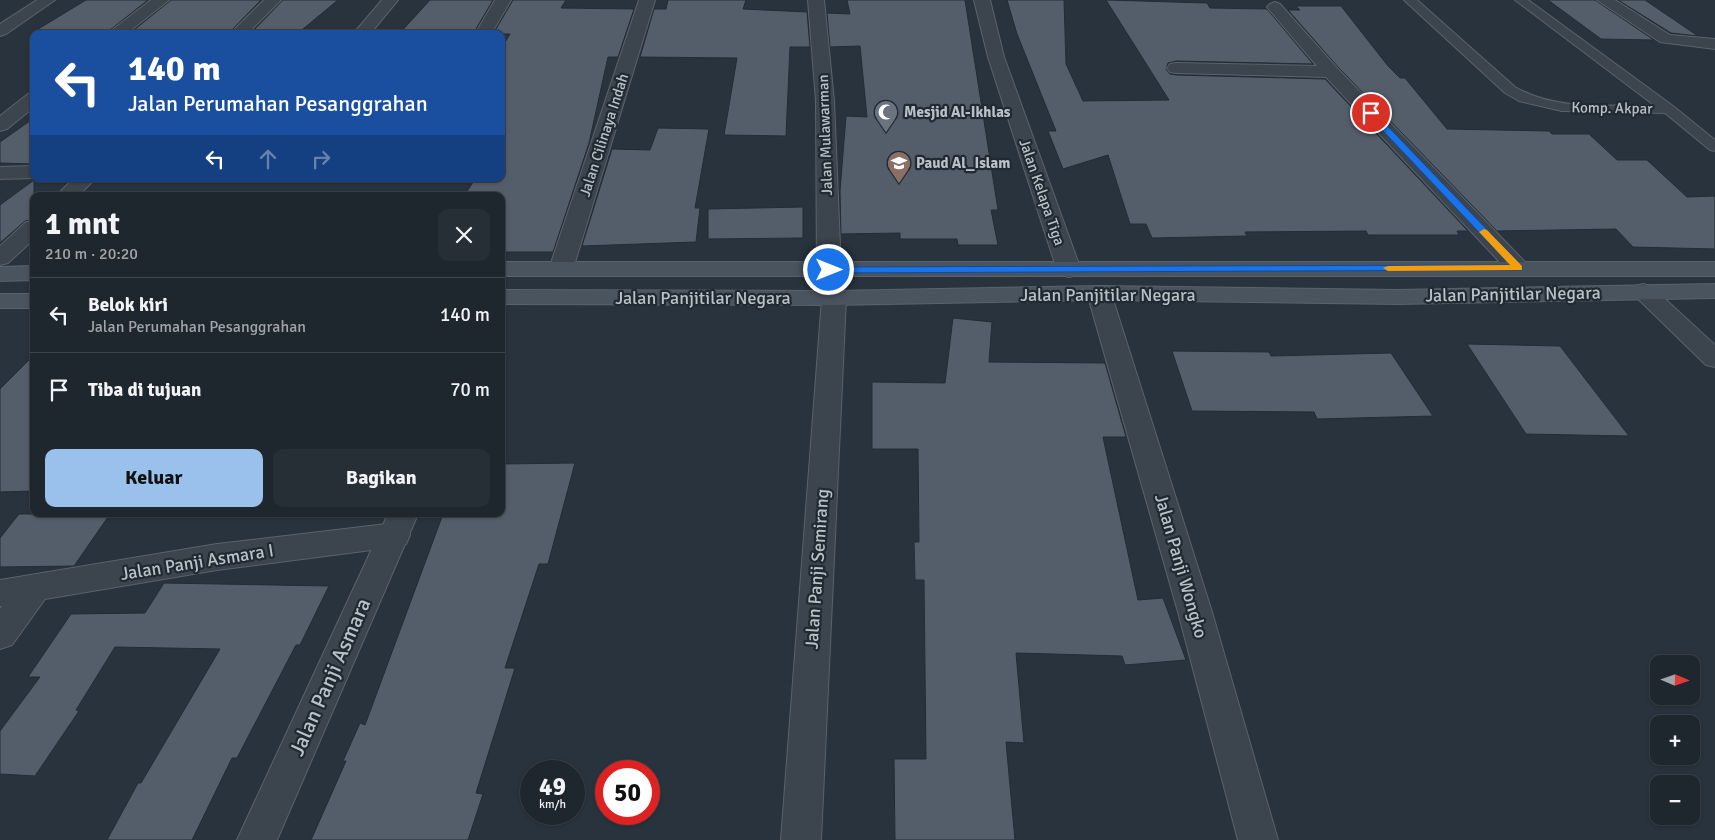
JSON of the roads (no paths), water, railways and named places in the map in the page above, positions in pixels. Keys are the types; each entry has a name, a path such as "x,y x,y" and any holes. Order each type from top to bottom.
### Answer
{"main road":[{"path":"505,272 561,269 832,284 1069,270 1715,269"},
{"path":"0,274 30,273"},
{"name":"Jalan Panjitilar Negara","path":"505,297 832,284 1099,293 1398,297 1715,291"},
{"path":"0,301 30,301"}],"street":[{"path":"0,30 47,0"},
{"path":"120,30 161,0"},
{"path":"242,30 273,0"},
{"path":"364,30 390,0"},
{"path":"485,30 503,0"},
{"name":"Jalan Cilinaya Indah","path":"561,269 647,0"},
{"name":"Jalan Mulawarman","path":"816,0 825,101 832,284"},
{"name":"Jalan Kelapa Tiga","path":"982,0 996,57 1069,270"},
{"path":"1605,0 1660,37 1674,41 1715,44"},
{"path":"1275,7 1331,72 1518,268"},
{"path":"1176,68 1331,72"},
{"path":"0,125 30,101"},
{"path":"0,172 30,172"},
{"path":"70,192 82,182"},
{"path":"0,258 30,231"},
{"name":"Jalan Panji Semirang","path":"801,840 832,284"},
{"path":"1643,291 1715,359"},
{"name":"Jalan Panji Wongko","path":"1099,293 1195,612 1258,840"},
{"name":"Jalan Panji Asmara I","path":"0,593 217,558 399,524"},
{"name":"Jalan Panji Asmara","path":"257,840 399,524"},
{"path":"0,635 35,587"}],"lane":[{"name":"Komp. Akpar","path":"1410,0 1510,90 1522,98 1541,104 1562,107 1668,109"},
{"name":"Komp. Akpar","path":"1521,0 1668,109"},
{"path":"1668,109 1715,147"}],"place":[{"name":"Mesjid Al-Ikhlas","path":"886,133"},
{"name":"Paud Al_Islam","path":"899,184"}]}
